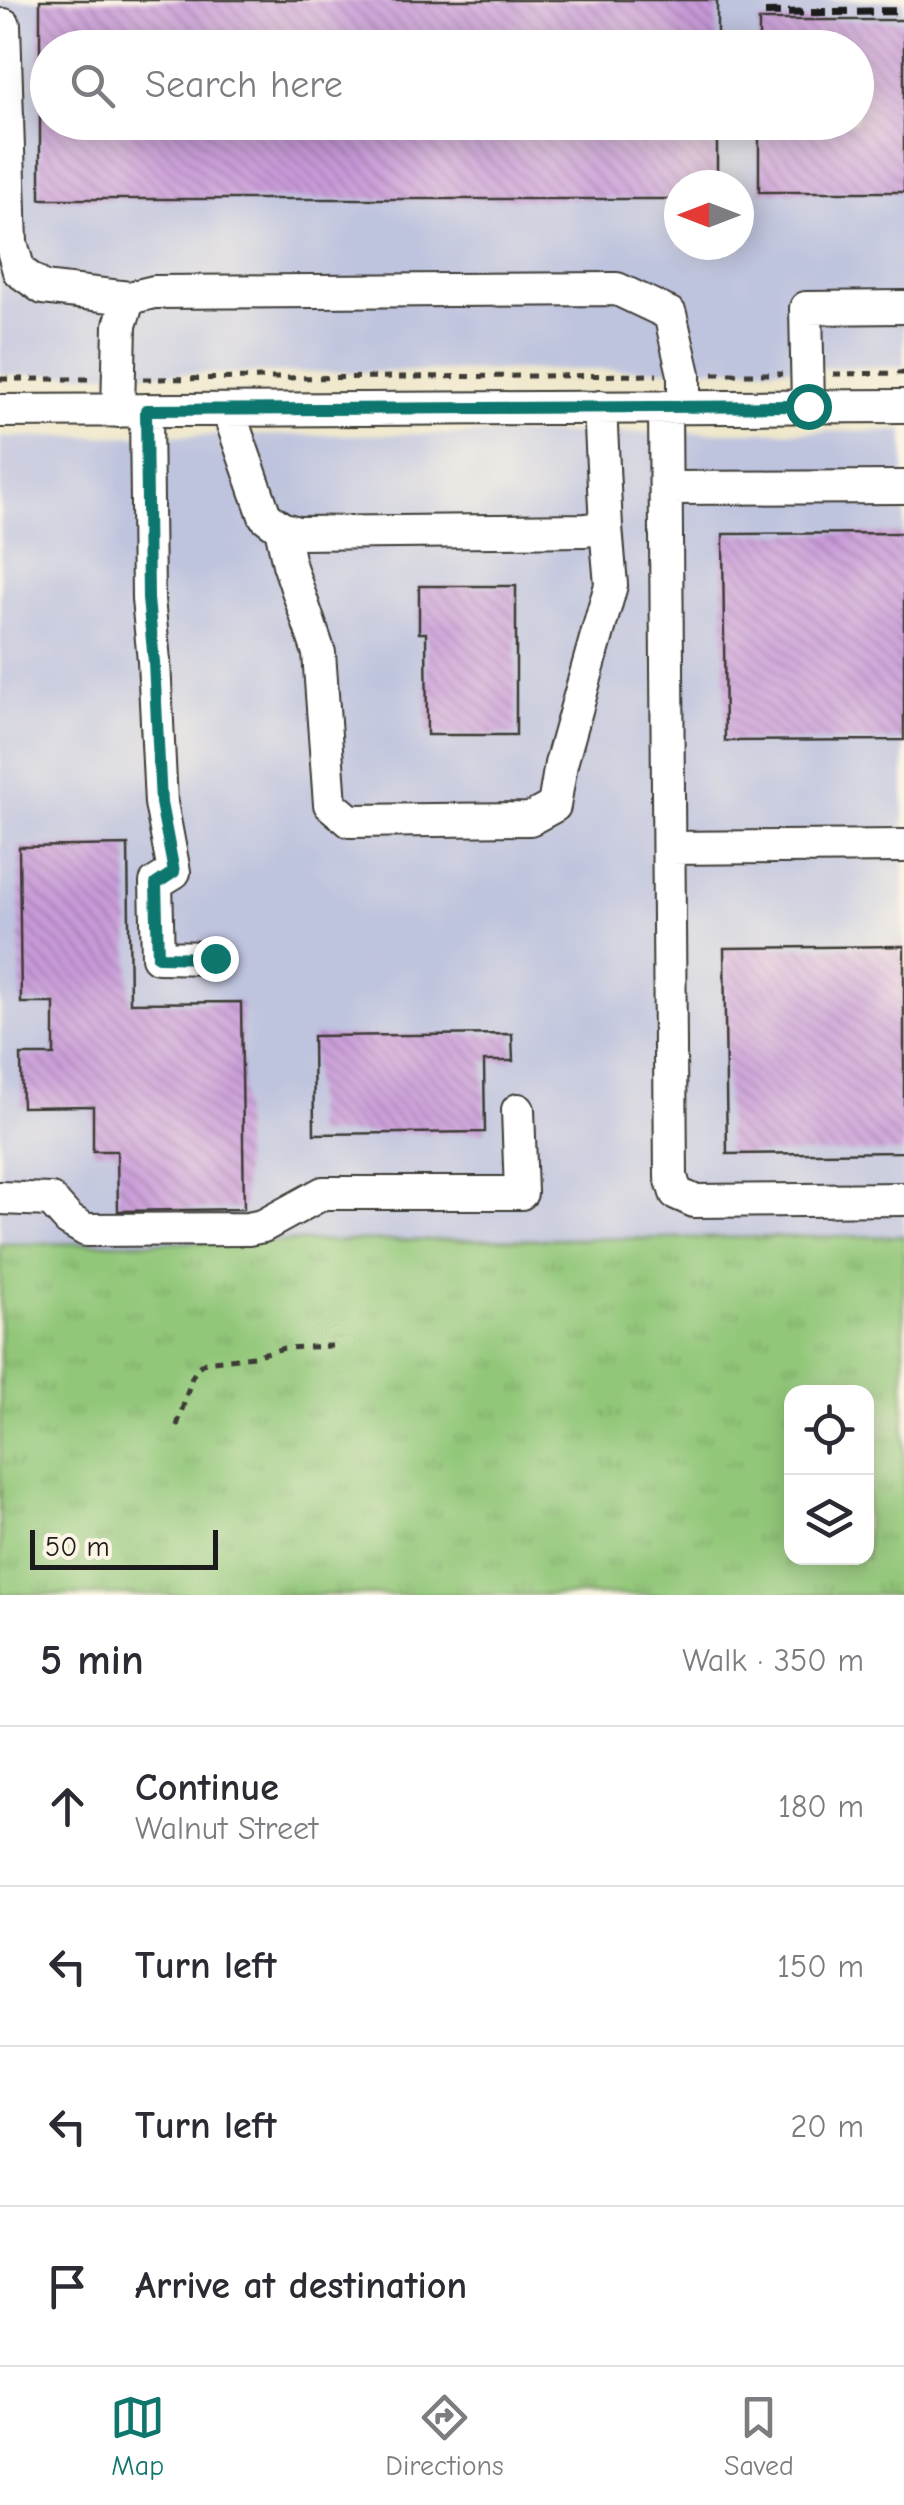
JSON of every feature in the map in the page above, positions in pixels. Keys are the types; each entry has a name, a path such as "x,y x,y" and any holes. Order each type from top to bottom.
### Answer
{"street":[{"path":"4,25 11,244 20,271 43,288 129,298 154,292 617,288 670,314 678,396 666,488 672,1177 676,1192 694,1200 904,1199"},
{"path":"129,298 120,326 154,662 161,803 174,872 156,884 158,957 215,958"},
{"path":"807,390 806,308 904,306"},
{"path":"0,411 128,400 228,410 600,408 678,396 807,390 904,406"},
{"path":"280,528 319,654 330,804 350,821 530,819 554,806 561,764 611,585 600,408"},
{"path":"228,410 265,516 280,528 297,534 606,527"},
{"path":"666,488 904,487"},
{"path":"668,848 904,846"},
{"path":"0,1198 51,1200 69,1220 86,1230 248,1229 263,1226 322,1192 520,1192 518,1110"}],"path":[{"path":"0,379 128,400 678,396 807,390 904,373"},
{"path":"177,1426 192,1377 205,1362 284,1348 332,1346"}],"shaded area":[{"path":"0,0 904,0 904,367 0,375"},
{"path":"904,431 904,1236 0,1244 0,437"}],"green space":[{"path":"904,1236 904,1595 0,1595 0,1244"}],"building":[{"path":"40,0 717,0 717,30 40,30"},
{"path":"759,20 904,20 904,192 759,192 759,140 874,140 874,30 759,30"},
{"path":"40,140 717,140 717,170 664,170 664,199 40,199"},
{"path":"904,533 904,740 725,741 723,534"},
{"path":"419,586 516,586 516,735 427,735 426,633 419,633"},
{"path":"128,845 130,1003 241,1002 244,1209 118,1211 117,1151 93,1151 93,1106 22,1107 21,1055 54,1055 54,1003 21,1003 19,847"},
{"path":"904,946 904,1152 727,1154 724,948"},
{"path":"512,1034 513,1061 484,1061 485,1132 314,1134 313,1036"}],"railway":[{"path":"765,13 904,11"}],"route":[{"path":"215,958 158,957 156,884 174,872 161,803 148,599 146,410 808,406"}]}
